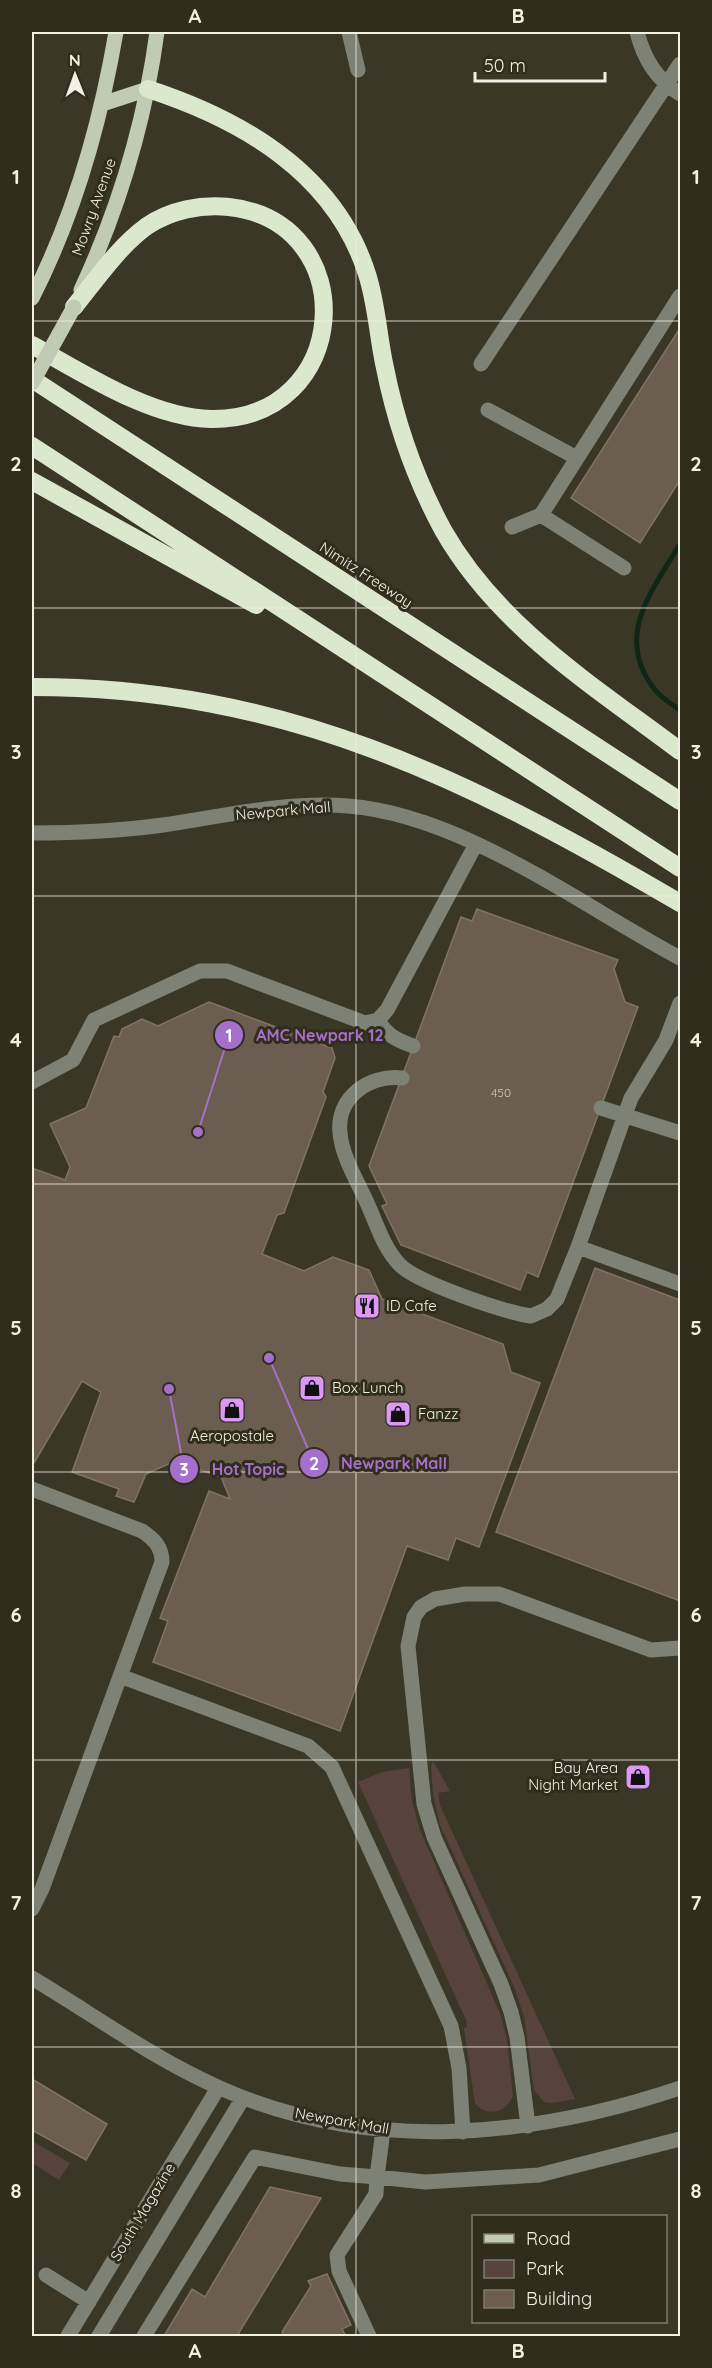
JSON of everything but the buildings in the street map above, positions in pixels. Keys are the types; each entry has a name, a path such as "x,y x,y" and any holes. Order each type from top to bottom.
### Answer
{"highway":[{"path":"147,89 192,103 261,139 285,156 328,199 344,222 367,274 385,368 401,431 431,503 462,561 514,622 681,751"},
{"path":"32,345 124,394 182,415 210,419 237,417 266,409 290,393 305,375 317,354 324,330 325,304 320,278 309,257 292,237 269,219 243,208 214,205 187,209 147,227 119,253 74,307"},
{"name":"Nimitz Freeway","path":"32,379 681,801"},
{"path":"32,446 681,868"},
{"path":"32,481 378,672"},
{"path":"32,687 107,689 199,700 327,731 403,760 516,811 681,903"}],"main road":[{"name":"Mowry Avenue","path":"35,292 80,185 102,104 116,32"},
{"name":"Mowry Avenue","path":"32,383 74,307 118,201 147,89 157,32"},
{"path":"102,104 147,89"}],"street":[{"path":"349,32 358,70"},
{"path":"637,32 644,57 666,85 681,94"},
{"path":"481,364 681,64"},
{"path":"512,527 541,515 681,296"},
{"path":"488,410 577,459"},
{"path":"541,515 624,568"},
{"name":"Newpark Mall","path":"32,833 117,831 286,807 327,805 395,814 441,828 476,844 681,958"},
{"path":"32,1082 73,1060 94,1020 200,970 227,971 365,1023 378,1020 387,1010 476,844"},
{"path":"402,1078 388,1076 374,1079 360,1087 342,1114 340,1132 349,1162 384,1240 400,1265 428,1281 519,1314 531,1316 547,1309 557,1299 578,1248 631,1098 666,1040 681,1003"},
{"path":"378,1020 384,1032 394,1039 413,1046"},
{"path":"601,1108 681,1133"},
{"path":"578,1248 681,1284"},
{"path":"32,1489 133,1526 153,1539 161,1549 161,1566 42,1889 32,1909"},
{"path":"528,2126 517,2037 511,2012 501,1984 434,1837 423,1804 408,1646 410,1627 421,1607 435,1599 465,1594 500,1594 651,1650 681,1648"},
{"path":"120,1676 308,1746 332,1767 451,2026 459,2067 463,2132"},
{"name":"Newpark Mall","path":"32,1978 175,2065 218,2088 289,2112 383,2130 463,2132 528,2126 607,2110 680,2088"},
{"name":"South Magazine","path":"68,2337 218,2088"},
{"name":"South Magazine","path":"99,2337 243,2098"},
{"path":"369,2337 339,2271 337,2255 376,2194 383,2130"},
{"path":"144,2337 255,2157 340,2174 425,2182 539,2175 681,2139"},
{"path":"46,2275 89,2302"}],"green space":[{"path":"433,1761 450,1791 438,1793 440,1805 575,2099 544,2102 534,2090 524,2017 515,1989 440,1825 433,1794 431,1766"},
{"path":"409,1768 412,1801 420,1830 501,2016 507,2040 513,2096 506,2106 496,2111 486,2111 475,2104 464,2028 467,2027 466,2020 358,1782 382,1772"},
{"path":"34,2142 70,2163 59,2180 32,2163"}],"waterway":[{"path":"680,544 649,597 641,615 637,633 637,651 643,670 657,693 680,710"}],"place":[{"name":"AMC Newpark 12","path":"198,1132"},
{"name":"ID Cafe","path":"367,1306"},
{"name":"Newpark Mall","path":"269,1358"},
{"name":"Box Lunch","path":"312,1388"},
{"name":"Hot Topic","path":"169,1389"},
{"name":"Aeropostale","path":"232,1410"},
{"name":"Fanzz","path":"398,1414"},
{"name":"Bay Area Night Market","path":"638,1777"}]}
